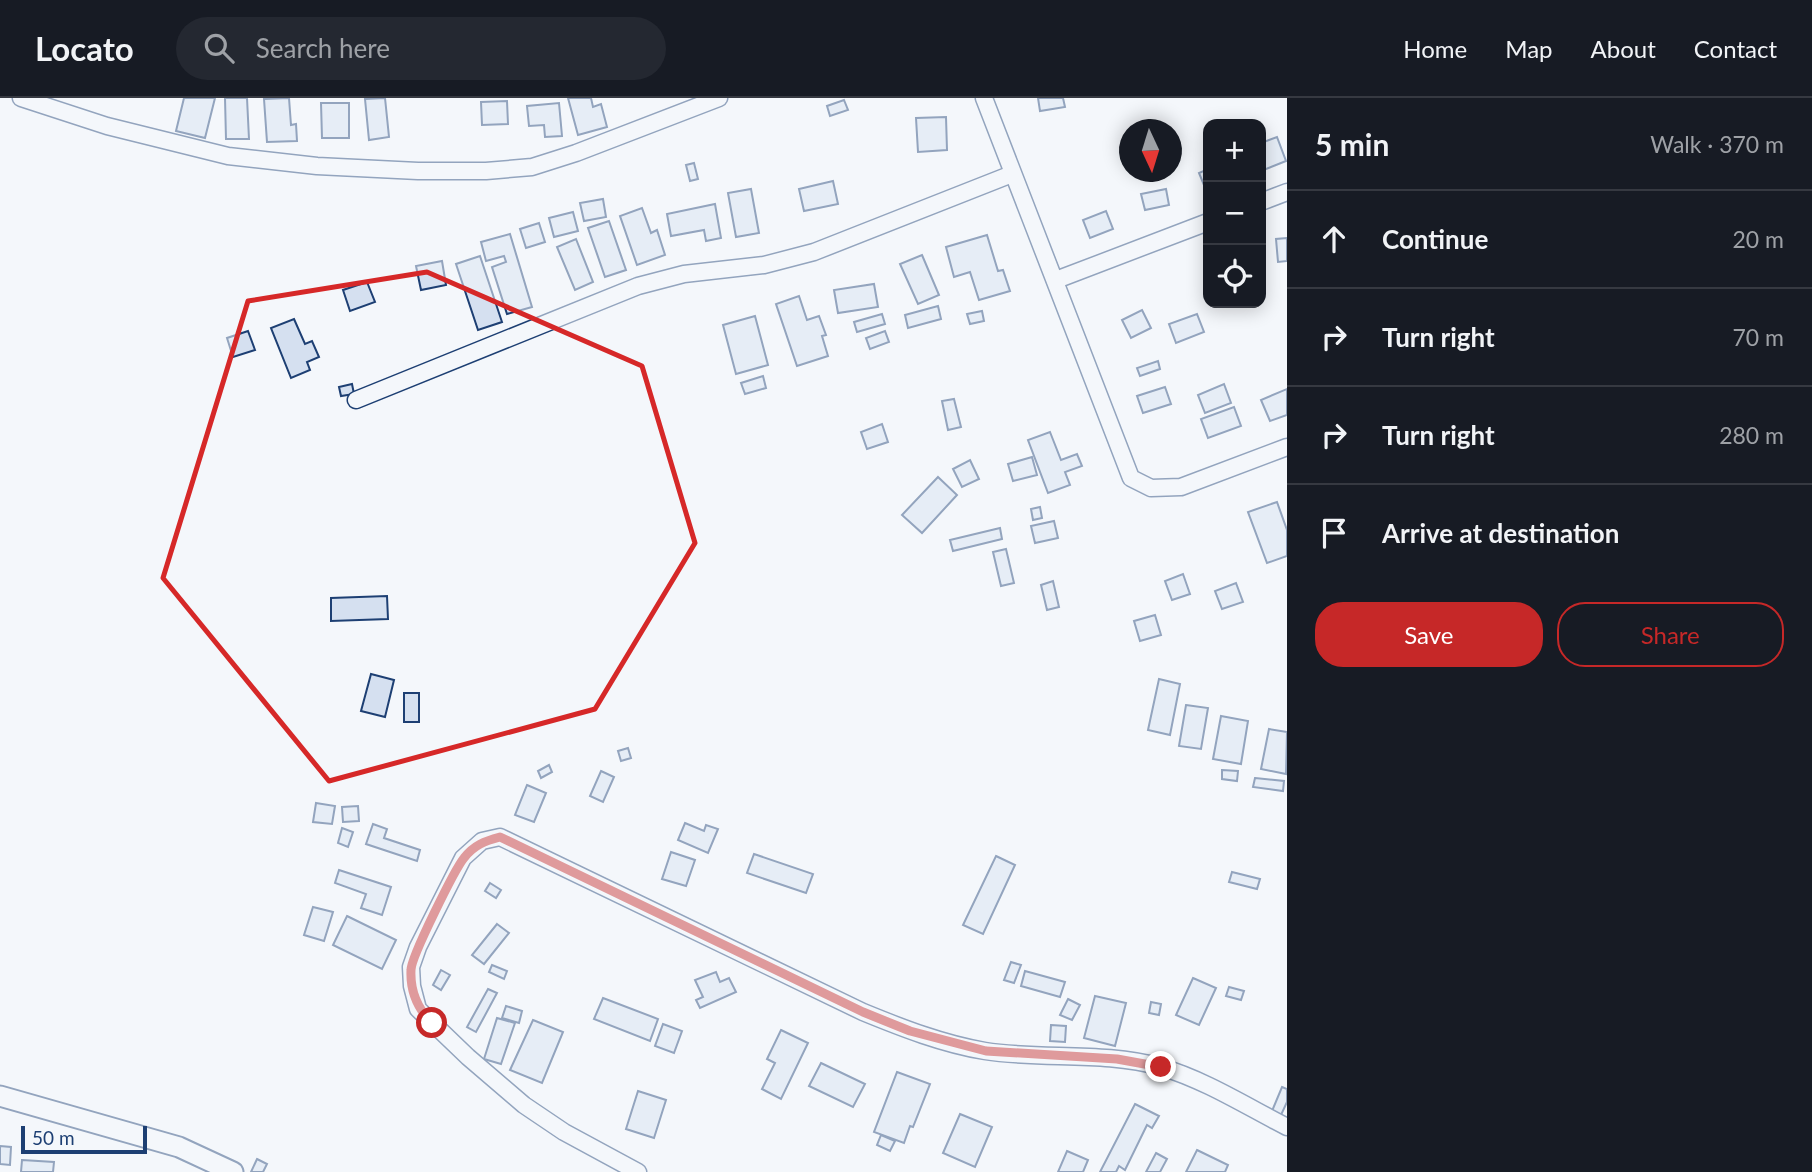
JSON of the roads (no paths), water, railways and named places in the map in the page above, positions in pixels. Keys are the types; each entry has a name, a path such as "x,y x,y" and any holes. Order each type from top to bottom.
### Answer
{"street":[{"path":"21,98 107,126 228,156 317,166 418,171 486,171 532,167 576,153 691,103 719,98"},
{"path":"984,98 1131,478 1151,488 1181,487 1287,447"},
{"path":"356,400 638,286 684,274 764,265 814,253 1012,174"},
{"path":"1266,200 1287,192"},
{"path":"1056,280 1203,224"},
{"path":"638,1172 564,1132 524,1105 418,1009 412,986 411,967 418,947 463,858 482,841 500,837 863,1012 910,1031 986,1051 1117,1059 1161,1067 1204,1084 1287,1127"},
{"path":"0,1096 179,1147 226,1170"}]}
